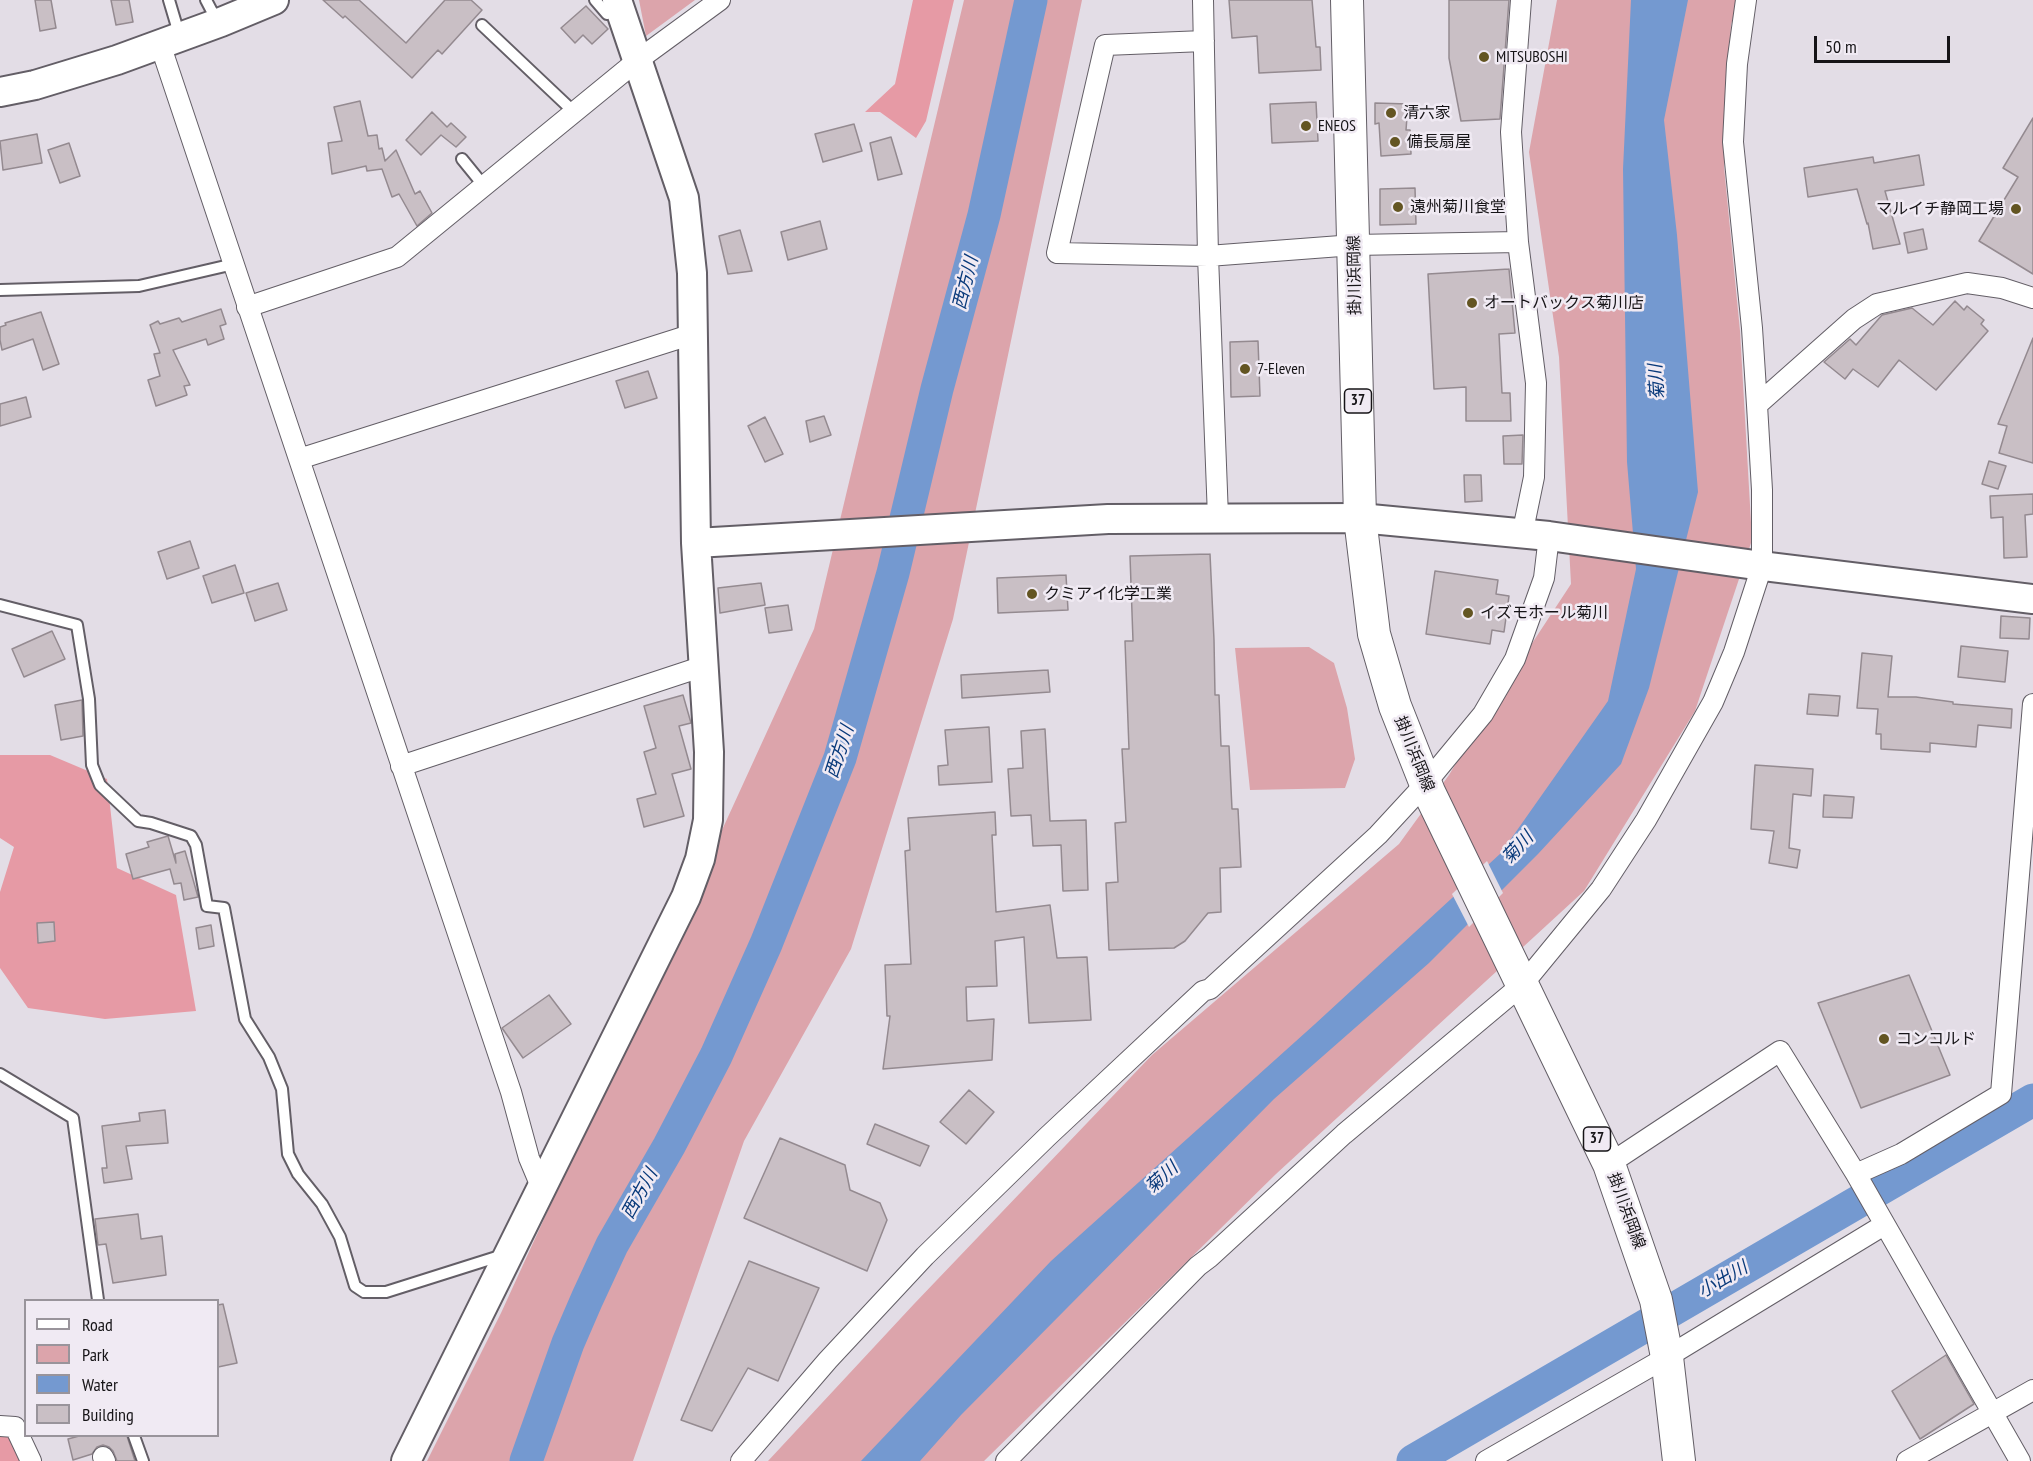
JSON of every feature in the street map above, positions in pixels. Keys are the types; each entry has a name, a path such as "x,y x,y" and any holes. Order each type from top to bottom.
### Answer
{"main road":[{"name":"掛川浜岡線","path":"1347,0 1360,518 1374,634 1395,706 1427,787 1609,1164 1656,1300 1666,1351 1679,1461"}],"street":[{"path":"0,92 35,85 117,60 170,40 212,12 274,0"},
{"path":"248,307 397,257 638,60 720,0"},
{"path":"1203,0 1208,256 1218,517"},
{"path":"741,1461 828,1360 925,1256 1047,1137 1203,991 1210,989 1427,787 1483,714 1515,659 1544,578 1545,537 1534,477 1536,383 1518,242 1511,132 1521,0"},
{"path":"1006,1461 1198,1266 1344,1134 1523,984 1601,889 1646,820 1713,702 1734,652 1758,565 1762,490 1752,328 1733,142 1737,64 1746,0"},
{"path":"406,1461 686,897 700,859 708,819 709,752 696,543 692,273 684,198 619,5"},
{"path":"170,40 234,264 511,1092 529,1158 542,1189"},
{"path":"1204,41 1105,45 1057,253 1208,256 1354,245 1518,242"},
{"path":"1757,405 1854,319 1877,304 1967,283 2002,288 2033,298"},
{"path":"299,459 693,334"},
{"path":"696,543 1108,519 1360,518 1545,537 2033,599"},
{"path":"401,766 704,666"},
{"path":"1856,1174 1901,1154 2001,1094 2033,704"},
{"path":"1609,1164 1780,1051 1856,1174 2020,1461"},
{"path":"1486,1461 1666,1351 1884,1226"},
{"path":"1906,1461 2033,1390"},
{"path":"0,1426 15,1427 31,1461"}],"lane":[{"path":"169,0 170,40"},
{"path":"595,0 607,14 619,5"},
{"path":"482,25 574,112"},
{"path":"462,159 484,186"},
{"path":"0,291 139,286 234,264"},
{"path":"0,605 76,625 89,699 92,765 100,785 138,821 191,836 196,844 207,906 224,908 245,1019 269,1057 282,1089 288,1154 298,1174 322,1204 340,1237 355,1286 364,1292 386,1292 510,1253"},
{"path":"0,1074 73,1118 98,1299"},
{"path":"134,1437 143,1461"}],"green space":[{"path":"639,0 695,0 646,36"},
{"path":"964,0 1082,0 953,619 851,949 744,1141 633,1461 427,1461 501,1313 814,629"},
{"path":"1557,0 1738,0 1731,25 1724,167 1740,331 1752,540 1695,711 1584,891 1276,1174 984,1461 768,1461 914,1304 1152,1055 1399,844 1449,775 1483,718 1571,584 1559,357 1529,152"},
{"path":"1309,647 1334,663 1347,708 1355,759 1345,788 1250,790 1235,648"}],"shaded area":[{"path":"913,0 954,0 926,121 916,138 880,112 865,112 895,84"},
{"path":"0,755 50,755 107,779 117,868 176,895 196,1011 105,1019 28,1008 0,968 0,892 14,847 0,838"},
{"path":"0,1435 10,1437 24,1461 0,1461"}],"water":[{"name":"菊川","path":"1631,0 1688,0 1664,120 1677,235 1698,492 1649,688 1621,764 1538,854 1429,963 1274,1099 961,1415 920,1461 861,1461 1051,1261 1501,853 1608,701 1636,569 1627,462 1623,169"}],"pier":[{"path":"1487,861 1503,893 1469,927 1452,894"}],"building":[{"path":"35,0 51,0 56,28 40,31"},
{"path":"111,0 129,0 133,22 116,25"},
{"path":"323,0 359,0 406,43 445,0 471,0 482,10 442,54 438,50 412,78 345,16 343,18"},
{"path":"1229,0 1312,0 1316,47 1320,47 1321,70 1259,73 1257,36 1232,38"},
{"path":"1449,0 1509,0 1500,119 1461,121 1449,58"},
{"path":"586,6 608,29 592,44 583,35 575,43 561,28"},
{"path":"360,101 368,136 377,135 379,149 382,148 385,161 396,150 415,194 420,191 432,213 417,226 399,194 392,197 382,169 367,171 366,166 332,174 328,143 342,141 334,107"},
{"path":"1316,102 1318,141 1272,143 1270,104"},
{"path":"1375,103 1408,104 1406,130 1410,130 1411,154 1381,156 1379,123 1375,124"},
{"path":"432,112 447,127 451,123 466,137 456,147 441,135 421,155 406,140"},
{"name":"マルイチ静岡工場","path":"2033,118 2033,274 1979,241 2018,177 2003,168"},
{"path":"854,124 862,151 823,162 815,134"},
{"path":"37,134 42,163 3,170 0,141"},
{"path":"891,137 902,174 878,180 870,143"},
{"path":"69,143 80,176 60,183 48,150"},
{"path":"1919,155 1924,185 1885,191 1900,244 1873,249 1868,223 1857,189 1808,197 1804,168 1873,157 1874,163"},
{"name":"遠州菊川食堂","path":"1415,188 1416,224 1380,225 1380,189"},
{"path":"820,221 827,249 788,260 781,232"},
{"path":"1923,229 1927,249 1908,253 1904,233"},
{"path":"740,230 752,271 728,274 719,236"},
{"name":"オートバックス菊川店","path":"1509,269 1515,333 1499,334 1502,393 1510,393 1511,421 1466,421 1466,387 1434,389 1428,274"},
{"path":"1955,301 1964,310 1967,306 1984,320 1981,324 1988,331 1936,390 1899,360 1878,387 1853,369 1845,379 1824,362 1850,339 1856,345 1882,315 1912,308 1933,325"},
{"path":"221,309 226,324 220,326 224,339 208,345 206,339 173,350 190,385 184,386 187,395 156,406 148,380 160,376 154,354 160,353 150,325 158,321 160,324 179,318 182,322"},
{"path":"41,312 59,364 43,370 33,339 2,350 0,340 0,327 6,325 5,323"},
{"path":"2033,338 2033,463 1999,453 2007,426 1998,424"},
{"name":"7-Eleven","path":"1258,341 1260,396 1231,397 1230,342"},
{"path":"648,371 657,398 625,408 616,381"},
{"path":"26,397 31,417 0,426 0,404"},
{"path":"824,416 831,435 810,442 806,421"},
{"path":"765,417 783,454 765,462 748,426"},
{"path":"1523,435 1522,464 1504,464 1503,436"},
{"path":"1989,461 2006,466 1998,489 1982,484"},
{"path":"1464,475 1481,475 1482,501 1465,502"},
{"path":"2033,494 2033,514 2025,515 2027,557 2004,558 2003,517 1991,518 1990,496"},
{"path":"190,541 199,568 167,579 158,552"},
{"path":"1210,554 1215,695 1219,695 1221,746 1229,746 1232,809 1238,809 1241,867 1220,868 1221,912 1208,913 1185,941 1174,948 1109,950 1106,883 1118,882 1115,823 1126,822 1122,749 1129,749 1125,641 1133,641 1130,556"},
{"path":"235,565 244,593 212,603 203,576"},
{"name":"イズモホール菊川","path":"1435,571 1498,580 1496,594 1509,596 1504,632 1492,630 1490,644 1426,634"},
{"name":"クミアイ化学工業","path":"1066,575 1068,610 998,613 997,578"},
{"path":"278,583 287,610 255,621 246,593"},
{"path":"761,583 765,605 720,613 718,588"},
{"path":"788,605 792,630 769,633 765,608"},
{"path":"2001,616 2030,618 2029,639 2000,638"},
{"path":"52,631 65,659 24,677 12,649"},
{"path":"1961,646 2008,651 2005,682 1958,677"},
{"path":"1862,653 1892,656 1888,697 1916,697 1953,702 1953,704 2012,709 2011,728 1978,725 1976,747 1930,743 1930,752 1881,749 1881,734 1876,734 1878,709 1857,708"},
{"path":"1048,670 1050,692 962,698 961,675"},
{"path":"1809,694 1840,696 1838,716 1807,714"},
{"path":"683,695 691,723 679,726 691,769 672,774 684,816 644,827 637,799 656,794 644,752 656,748 644,706"},
{"path":"82,700 83,736 61,740 55,705"},
{"path":"989,727 992,782 939,785 938,766 948,765 945,730"},
{"path":"1045,729 1050,821 1086,820 1088,890 1063,891 1061,845 1033,846 1031,815 1011,816 1008,769 1023,768 1021,731"},
{"path":"1755,765 1813,769 1811,796 1793,794 1789,848 1800,850 1797,868 1769,863 1774,831 1751,829"},
{"path":"1824,795 1854,797 1852,818 1823,817"},
{"path":"995,812 996,835 992,835 996,912 1050,905 1057,958 1087,957 1091,1020 1029,1023 1024,937 995,941 997,986 966,987 967,1021 994,1019 992,1060 883,1069 890,1016 887,1016 885,965 911,964 905,851 910,850 908,818"},
{"path":"168,836 176,863 175,854 185,851 198,897 184,900 181,883 174,884 170,869 133,879 126,854 149,847 147,842"},
{"path":"54,922 55,941 38,943 37,923"},
{"path":"211,925 214,946 199,949 196,928"},
{"name":"コンコルド","path":"1909,975 1950,1075 1861,1108 1818,1003"},
{"path":"549,995 571,1024 523,1058 502,1028"},
{"path":"969,1090 994,1112 966,1144 940,1122"},
{"path":"165,1110 168,1143 126,1146 132,1179 104,1183 102,1168 107,1168 102,1126 140,1121 139,1113"},
{"path":"875,1124 929,1146 920,1166 867,1144"},
{"path":"780,1138 845,1165 850,1190 880,1203 887,1220 867,1271 744,1218"},
{"path":"138,1214 141,1239 162,1236 166,1275 113,1283 106,1244 98,1245 95,1219"},
{"path":"749,1261 819,1288 778,1381 748,1368 712,1431 681,1420"},
{"path":"223,1304 237,1363 219,1367 219,1305"},
{"path":"1946,1355 1974,1404 1920,1439 1892,1391"},
{"path":"127,1437 135,1461 117,1461 113,1451 103,1445 97,1447 92,1454 73,1460 68,1439"}],"waterway":[{"name":"西方川","path":"526,1461 568,1343 587,1299 612,1245 669,1146 716,1056 766,944 840,758 893,573 937,389 984,215 1031,0"},
{"name":"小出川","path":"1413,1461 2033,1100"}],"place":[{"name":"MITSUBOSHI","path":"1484,57"},
{"name":"清六家","path":"1391,113"},
{"name":"ENEOS","path":"1306,126"},
{"name":"備長扇屋","path":"1395,142"},
{"name":"遠州菊川食堂","path":"1398,207"},
{"name":"マルイチ静岡工場","path":"2016,209"},
{"name":"オートバックス菊川店","path":"1472,303"},
{"name":"7-Eleven","path":"1245,369"},
{"name":"クミアイ化学工業","path":"1032,594"},
{"name":"イズモホール菊川","path":"1468,613"},
{"name":"コンコルド","path":"1884,1039"}]}
